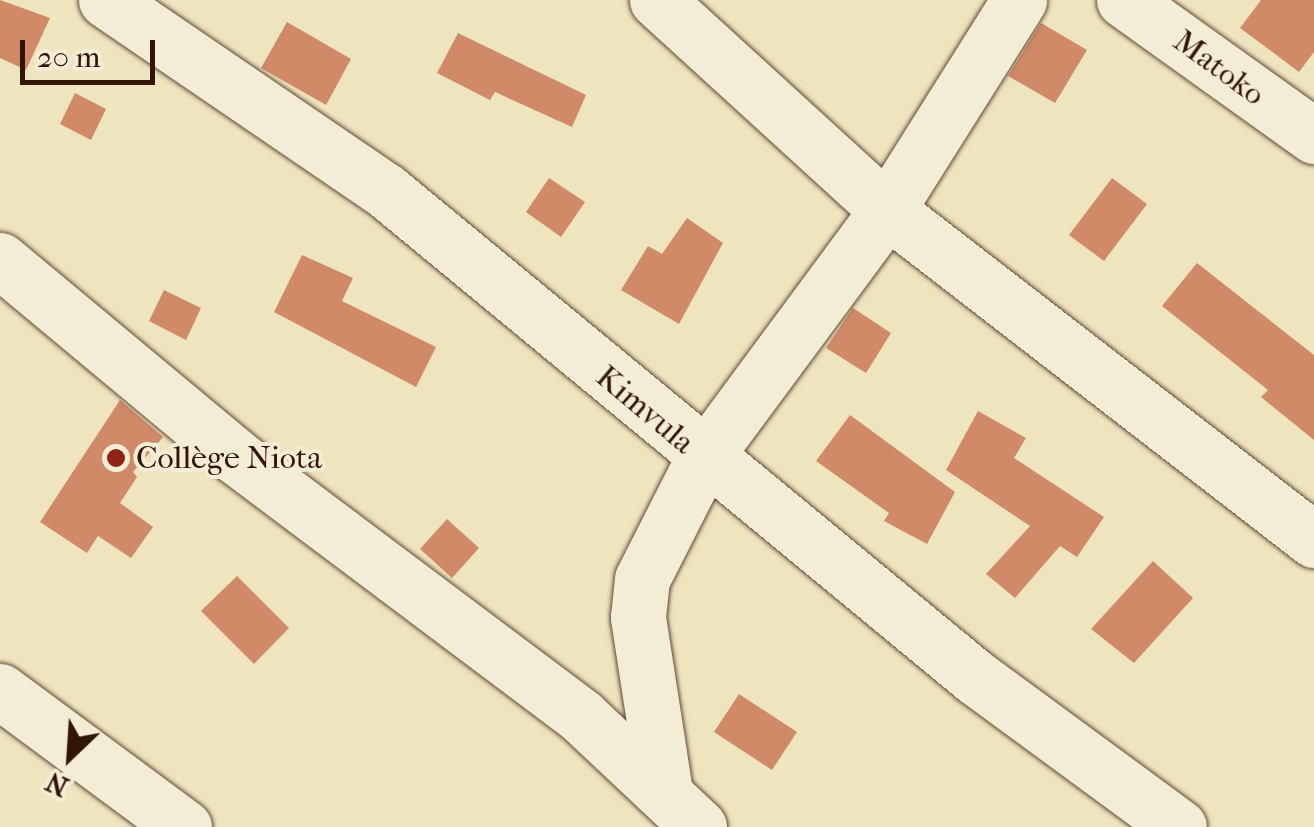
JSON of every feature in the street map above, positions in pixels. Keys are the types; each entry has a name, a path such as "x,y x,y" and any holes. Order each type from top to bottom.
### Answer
{"street":[{"name":"Kimvula","path":"106,0 386,192 703,459 975,677 1179,827"},
{"path":"657,0 886,210 1314,540"},
{"path":"682,809 638,598 703,459 886,210 1020,0"},
{"name":"Matoko","path":"1124,0 1314,136"},
{"path":"0,260 326,528 581,716 682,809"},
{"path":"0,691 184,827"}],"building":[{"path":"0,0 50,18 26,70 0,58"},
{"path":"1261,0 1314,0 1314,52 1299,72 1240,28"},
{"path":"287,22 351,59 326,105 261,68"},
{"path":"1041,23 1087,50 1055,103 1008,76"},
{"path":"458,33 586,95 572,127 495,92 490,100 437,73"},
{"path":"75,93 106,109 91,140 60,124"},
{"path":"549,178 585,202 561,237 526,212"},
{"path":"1112,178 1147,204 1104,261 1069,235"},
{"path":"687,218 723,243 679,324 621,290 648,246 662,254"},
{"path":"302,255 353,278 342,301 436,347 416,387 274,312"},
{"path":"1197,263 1314,355 1314,440 1261,397 1268,390 1162,306"},
{"path":"164,290 201,308 186,340 149,321"},
{"path":"853,308 891,333 866,373 826,348"},
{"name":"Collège Niota","path":"120,400 163,437 133,472 137,477 120,503 153,527 131,558 98,536 87,553 40,522"},
{"path":"978,411 1026,438 1014,458 1104,517 1077,557 1060,546 1015,598 986,574 1030,526 946,470"},
{"path":"850,415 955,492 927,544 884,521 889,513 816,461"},
{"path":"447,519 479,548 452,578 420,549"},
{"path":"1153,561 1193,598 1134,663 1091,629"},
{"path":"237,576 289,628 254,664 201,611"},
{"path":"739,694 797,732 772,770 714,732"}],"place":[{"name":"Collège Niota","path":"116,458"}]}
